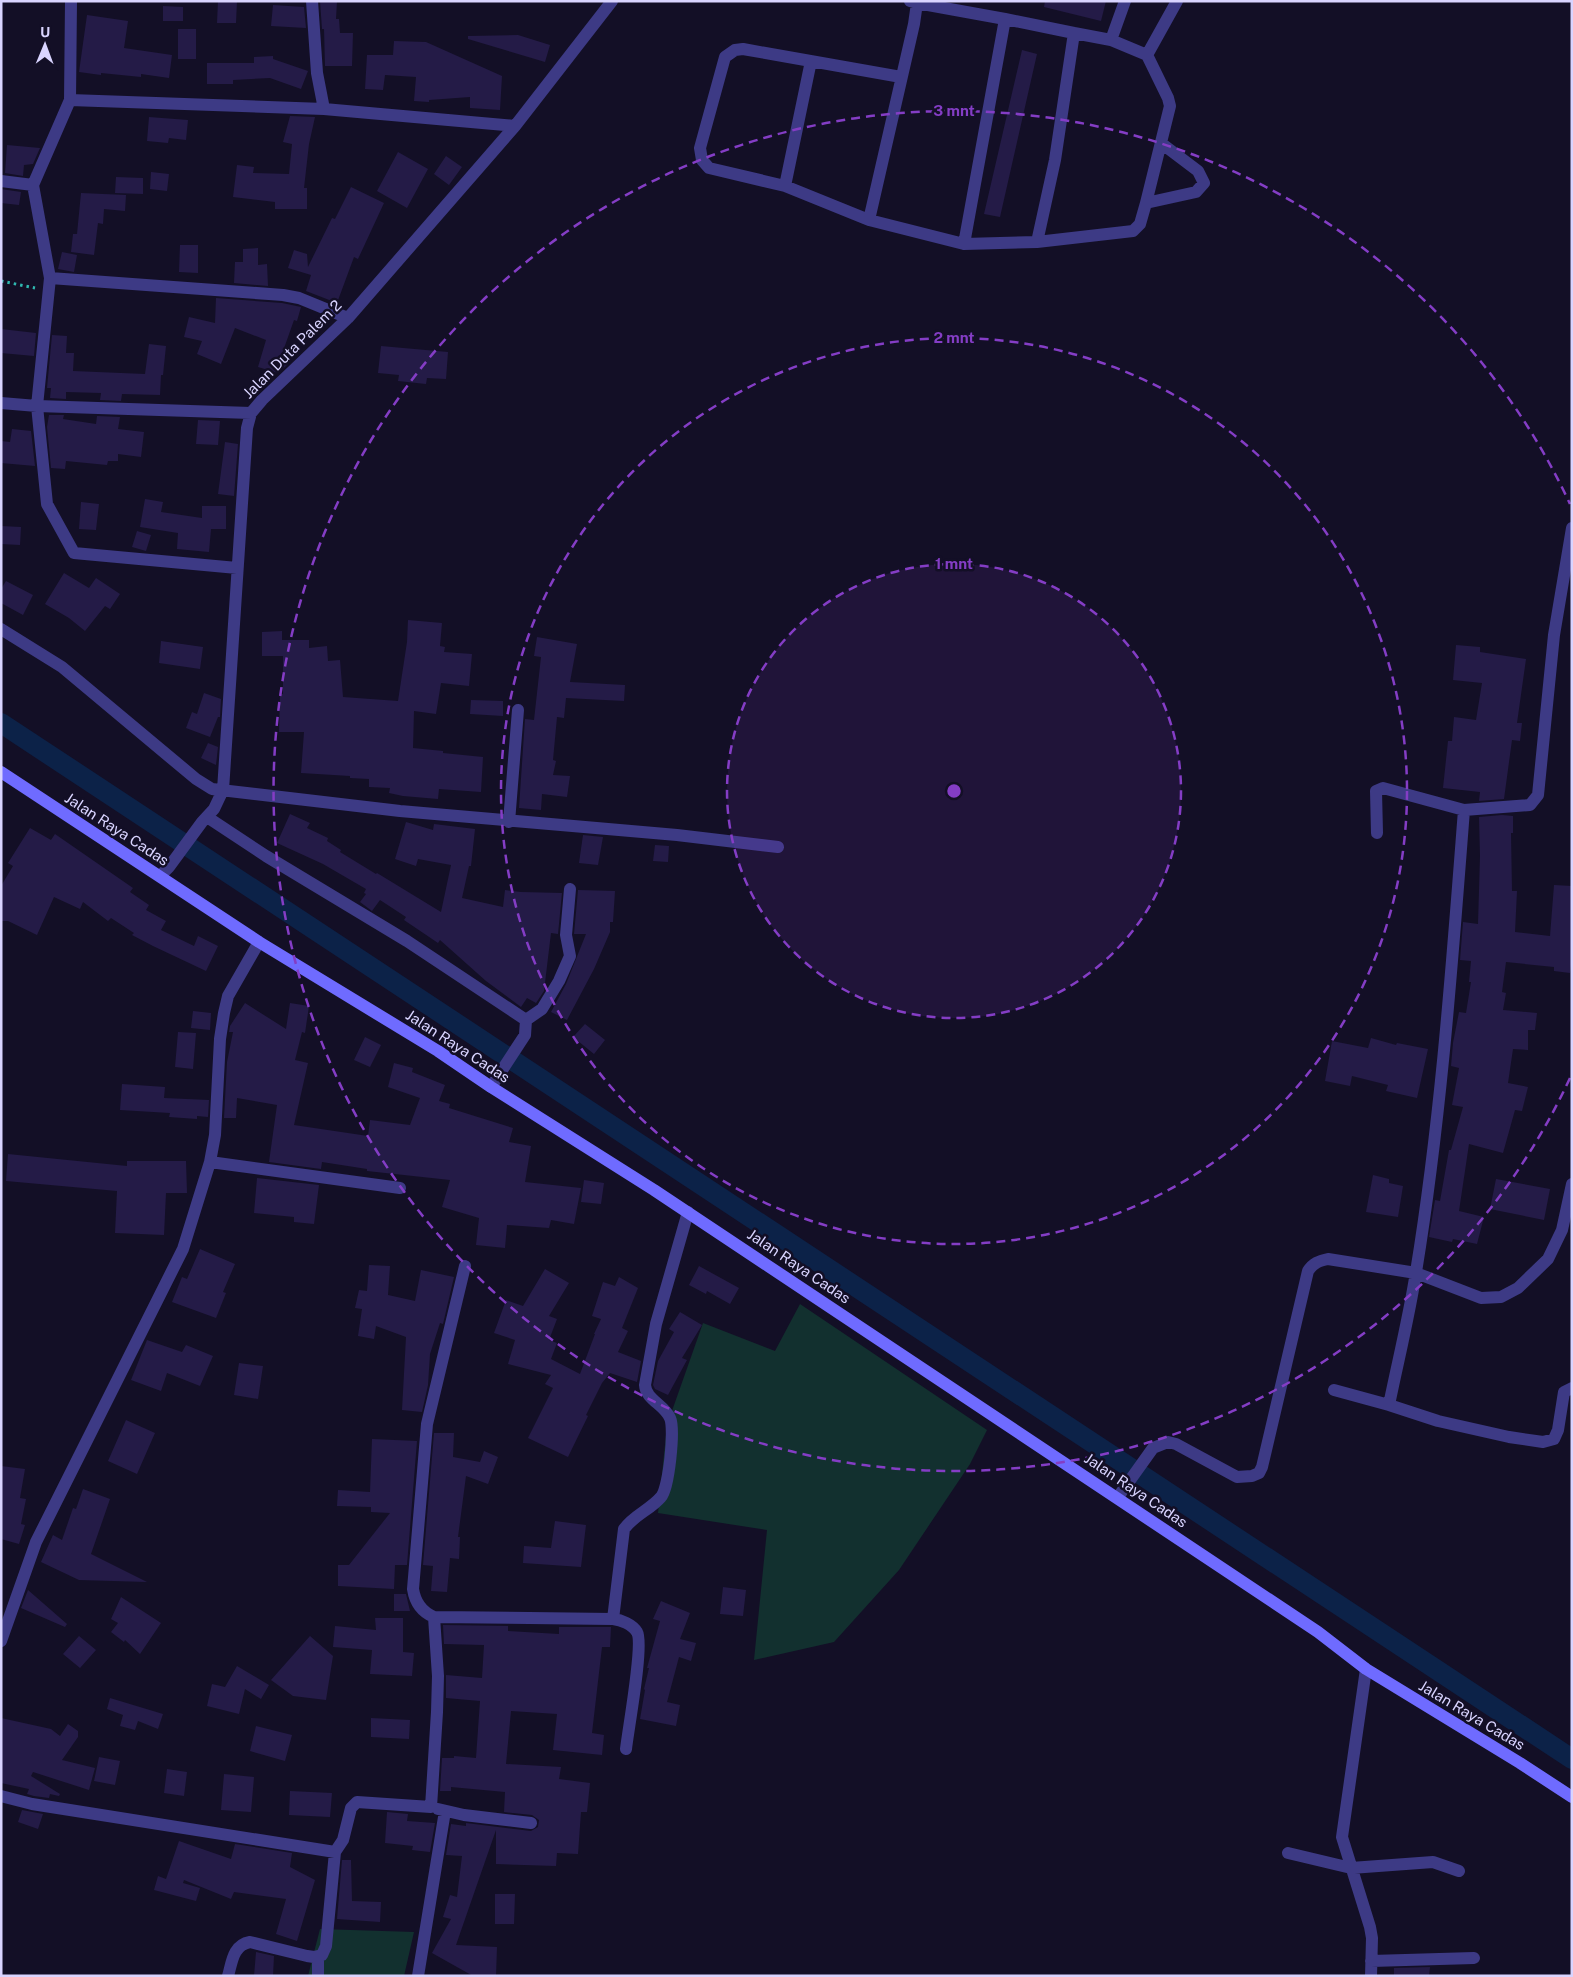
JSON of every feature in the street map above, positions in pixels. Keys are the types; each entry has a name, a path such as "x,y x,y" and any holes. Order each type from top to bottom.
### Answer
{"street":[{"path":"71,1 70,100 33,185 49,284 37,406 46,504 74,553 237,568"},
{"path":"312,1 317,73 324,109"},
{"name":"Jalan Duta Palem 2","path":"165,872 207,816 223,790 247,428 251,413 348,318 515,126 612,1"},
{"path":"1111,40 1125,1"},
{"path":"1147,55 1177,1"},
{"path":"869,220 901,77 913,2 1111,40 1147,55 1170,106 1140,224 1132,230 1037,242 964,244 869,220 785,186 709,168 702,160 700,148 727,54 735,50 743,49 901,77"},
{"path":"964,244 1004,19"},
{"path":"1037,242 1055,160 1074,33"},
{"path":"785,186 811,61"},
{"path":"70,100 324,109 515,126"},
{"path":"1146,203 1196,192 1204,183 1198,171 1161,143"},
{"path":"1,181 33,185"},
{"path":"49,284 283,295 299,298 348,318"},
{"path":"1,403 37,406 251,413"},
{"path":"1377,833 1376,791 1383,788 1464,810 1530,805 1538,795 1554,635 1572,528"},
{"path":"1,629 62,667 206,786 223,790 509,822 668,834 778,847"},
{"path":"509,822 518,710"},
{"name":"Jalan Raya Cadas","path":"1,772 165,872 259,942 438,1051 1121,1493 1318,1632 1366,1669 1572,1797"},
{"path":"1389,1405 1416,1272 1437,1118 1450,1003 1464,810"},
{"path":"207,816 266,856 407,941 526,1020"},
{"path":"526,1020 542,1009 559,981 570,956 566,935 570,889"},
{"path":"1,1641 36,1542 183,1249 210,1162 214,1135 220,1039 228,996 259,942"},
{"path":"491,1087 525,1035 526,1020"},
{"path":"210,1162 400,1188"},
{"path":"1121,1493 1153,1448 1168,1442 1176,1444 1237,1476 1252,1476 1259,1472 1262,1467 1308,1271 1319,1260 1328,1259 1416,1272 1482,1298 1501,1297 1518,1288 1548,1259 1562,1230 1572,1184"},
{"path":"613,1619 624,1529 630,1521 660,1499 666,1489 672,1423 664,1409 647,1394 645,1385 656,1324 688,1212"},
{"path":"465,1266 427,1434 413,1589 414,1597 426,1613 434,1617 613,1619 629,1624 636,1631 638,1637 637,1669 626,1749"},
{"path":"1334,1390 1438,1421 1509,1437 1543,1442 1554,1439 1558,1430 1564,1392 1572,1388"},
{"path":"430,1807 438,1712 434,1617"},
{"path":"1366,1669 1342,1826 1343,1842 1370,1927 1372,1938 1371,1976"},
{"path":"1,1796 32,1804 335,1852"},
{"path":"228,1976 234,1954 244,1943 250,1942 306,1956 323,1954 326,1946 335,1852 343,1840 351,1808 357,1802 430,1807 445,1811 531,1823"},
{"path":"418,1976 445,1811"},
{"path":"1288,1853 1351,1868 1433,1862 1459,1871"},
{"path":"318,1956 318,1976"},
{"path":"1371,1961 1474,1958"}],"path":[{"path":"1,281 49,284"}],"green space":[{"path":"800,1304 987,1430 970,1464 899,1570 834,1642 754,1660 767,1530 658,1513 667,1425 703,1323 775,1351"},
{"path":"320,1929 414,1932 404,1976 308,1976"}],"building":[{"path":"218,1 237,1 236,23 217,23"},
{"path":"320,1 337,1 336,19 339,19 340,33 353,33 352,66 325,66 324,29 322,29"},
{"path":"1045,1 1106,1 1101,21 1044,7"},
{"path":"273,5 304,7 306,28 271,26"},
{"path":"163,6 183,7 183,21 163,21"},
{"path":"87,15 128,21 124,48 172,55 169,78 141,74 141,77 79,72"},
{"path":"178,29 196,29 196,59 178,59"},
{"path":"518,35 550,45 545,62 468,39 468,36"},
{"path":"394,41 426,42 502,76 500,110 470,108 470,97 429,100 429,102 414,101 416,77 385,75 383,90 365,89 367,55 393,55"},
{"path":"1022,50 1037,54 1000,217 984,214"},
{"path":"273,56 273,59 308,71 301,89 270,78 233,80 233,84 207,84 207,63 254,63 254,57"},
{"path":"290,116 315,117 309,144 304,188 307,188 307,209 275,209 275,202 233,197 237,165 254,167 253,173 289,174 292,144 283,142"},
{"path":"149,117 188,120 186,140 169,138 168,143 147,141"},
{"path":"7,145 40,148 33,164 24,165 23,176 5,173"},
{"path":"398,152 428,169 407,208 377,191"},
{"path":"446,156 462,167 449,185 434,174"},
{"path":"151,172 169,174 167,191 150,189"},
{"path":"116,177 143,178 143,194 115,193"},
{"path":"351,187 384,203 358,259 354,257 337,303 306,291 311,275 288,268 294,250 307,254 308,267 332,218 335,219"},
{"path":"1,189 21,192 19,205 1,203"},
{"path":"81,193 126,195 125,211 104,209 103,224 98,223 94,255 71,252 73,234 77,234"},
{"path":"180,245 198,245 198,273 179,272"},
{"path":"258,248 258,265 267,264 268,286 234,283 235,262 243,262 243,249"},
{"path":"62,252 77,255 74,272 58,269"},
{"path":"216,298 282,303 301,307 297,321 294,320 282,354 290,356 287,365 278,373 258,367 266,340 235,328 221,364 197,354 202,341 184,337 189,317 215,323"},
{"path":"1,329 36,333 34,356 1,353"},
{"path":"52,335 67,336 66,353 74,353 73,371 145,374 149,344 166,346 160,395 122,394 121,401 100,400 101,393 66,392 66,399 50,398 51,388 47,388"},
{"path":"381,346 448,352 446,379 427,378 426,384 398,381 399,375 378,373"},
{"path":"49,415 64,415 63,419 96,424 97,416 120,417 118,429 144,432 141,457 118,454 118,461 108,461 107,465 66,461 65,469 51,468 47,427"},
{"path":"198,420 220,421 218,445 196,444"},
{"path":"12,429 31,431 35,466 1,463 1,441 10,442"},
{"path":"225,442 238,444 234,496 218,494"},
{"path":"145,499 163,502 161,512 202,518 202,506 226,506 226,529 211,529 209,552 177,549 178,533 140,527"},
{"path":"81,502 99,504 96,530 79,529"},
{"path":"1,526 21,527 20,545 1,544"},
{"path":"137,531 151,535 146,551 132,547"},
{"path":"64,573 89,588 96,578 120,594 110,609 105,606 85,631 69,618 45,604"},
{"path":"6,581 33,595 23,615 1,603 1,589"},
{"path":"408,620 442,623 440,646 445,647 444,652 472,654 469,686 441,683 436,714 414,711 413,748 483,757 481,792 439,789 438,799 403,796 389,793 390,788 369,787 369,779 301,773 304,732 279,732 280,694 283,694 283,656 262,656 262,632 282,631 282,640 309,640 309,648 327,646 328,661 340,660 343,697 398,701 407,642"},
{"path":"537,637 577,644 570,682 625,685 624,701 566,698 564,718 557,717 553,760 556,761 553,775 570,776 567,797 542,794 541,810 519,808 525,719 534,720 541,657 534,656"},
{"path":"161,641 203,647 200,669 159,663"},
{"path":"1456,645 1480,647 1480,652 1526,659 1517,723 1522,723 1520,741 1512,740 1504,799 1479,801 1480,792 1443,788 1448,741 1452,741 1454,717 1476,720 1482,683 1453,680"},
{"path":"204,693 221,699 220,717 218,717 210,737 186,728 192,712 197,714"},
{"path":"471,700 503,701 503,716 470,714"},
{"path":"208,743 218,747 216,765 201,758"},
{"path":"290,814 310,823 307,828 328,838 327,841 341,850 340,852 441,912 451,865 418,859 416,866 395,859 406,822 433,830 434,824 475,829 471,866 469,866 462,898 503,907 505,890 562,893 558,934 551,933 544,991 536,1003 527,998 521,1007 486,981 440,940 438,943 404,920 406,917 380,900 372,911 360,902 366,894 364,893 366,889 323,864 277,843"},
{"path":"1513,816 1513,833 1511,833 1512,891 1517,891 1515,932 1550,936 1554,885 1572,886 1572,957 1570,973 1554,971 1554,967 1506,962 1502,992 1506,993 1503,1010 1537,1013 1535,1030 1528,1030 1528,1050 1513,1049 1508,1083 1528,1087 1522,1111 1515,1110 1503,1153 1469,1144 1459,1211 1484,1217 1477,1244 1453,1239 1452,1242 1429,1237 1435,1200 1440,1201 1449,1150 1451,1150 1463,1107 1452,1105 1459,1068 1451,1066 1459,1012 1466,1013 1471,982 1469,982 1471,961 1460,960 1463,922 1478,924 1479,817"},
{"path":"30,828 51,840 55,834 133,888 130,892 149,905 146,910 166,921 161,930 194,946 198,936 218,946 206,971 132,935 134,933 111,918 108,921 83,902 80,909 54,897 37,935 8,921 1,921 1,886 13,866 8,863"},
{"path":"583,835 603,837 598,865 579,863"},
{"path":"655,845 669,846 668,862 653,861"},
{"path":"578,890 615,891 613,922 610,922 610,932 594,969 567,1020 551,1012 566,984 586,934 574,934"},
{"path":"245,1003 286,1029 290,1003 309,1006 305,1033 302,1032 295,1060 308,1063 294,1125 368,1136 370,1120 410,1125 420,1098 388,1087 394,1063 413,1068 412,1072 445,1085 439,1101 450,1104 449,1108 513,1128 509,1142 531,1146 525,1182 581,1188 574,1224 551,1220 549,1228 507,1225 505,1248 476,1245 479,1218 442,1207 450,1180 367,1171 367,1169 322,1162 321,1169 269,1162 277,1105 237,1098 236,1118 224,1118 227,1062 233,1032 229,1032 230,1026"},
{"path":"193,1011 211,1013 210,1030 191,1028"},
{"path":"585,1024 605,1040 594,1054 573,1037"},
{"path":"178,1032 196,1033 193,1069 175,1067"},
{"path":"365,1037 381,1045 370,1067 354,1060"},
{"path":"1371,1038 1396,1045 1397,1043 1428,1049 1417,1098 1386,1091 1388,1085 1352,1076 1350,1086 1325,1081 1332,1041 1368,1048"},
{"path":"122,1084 165,1087 164,1098 209,1100 208,1117 197,1116 197,1119 169,1117 170,1113 120,1110"},
{"path":"8,1154 127,1166 127,1161 186,1161 187,1193 166,1193 164,1235 115,1233 117,1191 6,1181"},
{"path":"1373,1175 1389,1179 1389,1183 1403,1186 1398,1217 1366,1212"},
{"path":"257,1178 319,1185 314,1224 294,1222 294,1217 254,1213"},
{"path":"1496,1179 1550,1189 1544,1220 1490,1209"},
{"path":"584,1180 604,1183 601,1204 581,1202"},
{"path":"200,1249 235,1264 223,1292 226,1293 216,1318 172,1302 182,1277 187,1279"},
{"path":"369,1265 390,1266 388,1295 415,1301 421,1270 454,1277 443,1324 440,1323 430,1354 428,1385 422,1412 402,1410 406,1337 376,1326 374,1339 358,1336 362,1309 355,1308 359,1290 367,1291"},
{"path":"699,1266 739,1288 730,1304 707,1291 706,1294 689,1285"},
{"path":"545,1269 569,1283 549,1316 557,1319 549,1340 557,1343 551,1359 580,1374 601,1319 592,1316 603,1282 615,1286 619,1277 638,1288 622,1328 628,1331 618,1352 641,1361 637,1382 610,1373 602,1383 586,1415 588,1416 568,1457 528,1438 553,1388 545,1384 551,1375 508,1364 515,1340 494,1333 506,1300 523,1306"},
{"path":"680,1312 702,1325 682,1358 687,1360 668,1395 655,1389 653,1385 658,1361 674,1332 669,1329"},
{"path":"147,1340 182,1352 186,1345 213,1356 200,1386 167,1373 161,1391 131,1380"},
{"path":"239,1363 263,1366 258,1399 234,1395"},
{"path":"126,1420 155,1433 137,1474 108,1461"},
{"path":"434,1433 454,1433 453,1457 480,1462 484,1451 498,1457 488,1484 466,1476 458,1537 460,1537 459,1559 450,1558 447,1592 431,1591 433,1566 423,1565"},
{"path":"372,1439 417,1441 407,1565 395,1565 394,1589 338,1586 338,1565 349,1565 390,1513 371,1512 371,1507 337,1506 338,1490 370,1492"},
{"path":"1,1466 25,1469 20,1498 26,1499 21,1524 25,1525 19,1544 1,1539"},
{"path":"83,1489 110,1499 91,1554 147,1582 79,1580 41,1562 53,1535 62,1540 73,1508 76,1509"},
{"path":"555,1521 586,1525 581,1567 523,1563 524,1546 551,1548"},
{"path":"723,1587 746,1590 743,1616 720,1614"},
{"path":"28,1590 67,1624 65,1627 21,1608"},
{"path":"394,1594 406,1594 410,1611 394,1611"},
{"path":"121,1597 161,1623 140,1654 125,1640 124,1642 111,1632 118,1623 111,1619"},
{"path":"661,1601 690,1613 680,1639 696,1643 691,1661 679,1657 667,1702 680,1705 676,1726 640,1719 649,1668 647,1668 660,1621 653,1619"},
{"path":"375,1618 403,1618 403,1652 414,1653 412,1676 370,1674 372,1650 333,1647 335,1626 376,1630"},
{"path":"443,1625 508,1626 508,1631 559,1634 559,1627 611,1627 610,1647 602,1647 592,1733 604,1735 602,1755 553,1750 557,1714 511,1711 506,1764 561,1767 559,1779 590,1783 587,1812 581,1812 578,1854 557,1853 556,1866 496,1864 496,1830 456,1945 497,1947 496,1976 473,1976 432,1953 451,1919 443,1917 450,1895 457,1897 462,1856 446,1855 451,1824 466,1826 466,1823 531,1831 538,1827 539,1820 532,1815 504,1812 505,1792 451,1787 451,1791 440,1791 442,1758 454,1758 454,1756 476,1758 480,1701 446,1698 446,1675 482,1678 484,1645 444,1644"},
{"path":"79,1636 96,1650 80,1668 63,1654"},
{"path":"310,1636 333,1656 326,1700 293,1696 271,1680"},
{"path":"237,1666 269,1685 261,1699 245,1689 239,1714 207,1706 212,1684 225,1687"},
{"path":"110,1698 163,1714 158,1729 138,1721 135,1730 120,1726 123,1715 107,1709"},
{"path":"1,1718 51,1729 60,1736 68,1724 78,1731 78,1737 62,1760 95,1768 89,1790 33,1772 31,1776 60,1794 59,1796 50,1794 49,1798 34,1796 27,1794 29,1789 1,1783"},
{"path":"371,1718 410,1720 409,1739 371,1737"},
{"path":"256,1726 292,1735 285,1761 250,1751"},
{"path":"99,1757 120,1761 115,1785 94,1781"},
{"path":"167,1769 187,1772 184,1796 164,1793"},
{"path":"224,1774 254,1777 251,1812 221,1810"},
{"path":"290,1791 332,1793 330,1817 289,1815"},
{"path":"22,1810 43,1814 38,1829 18,1822"},
{"path":"387,1812 408,1814 407,1821 435,1823 430,1852 412,1850 413,1846 385,1843"},
{"path":"179,1841 231,1859 235,1844 292,1853 290,1867 315,1880 297,1941 276,1934 286,1899 234,1892 231,1899 184,1880 183,1883 200,1888 196,1901 154,1890 158,1876 166,1879"},
{"path":"342,1860 351,1860 352,1901 381,1902 380,1922 337,1919"},
{"path":"495,1894 515,1894 514,1924 495,1924"},
{"path":"256,1952 274,1956 273,1976 254,1976"},
{"path":"1430,1967 1429,1976 1394,1976 1394,1968"}],"waterway":[{"path":"1,723 1572,1759"}]}
